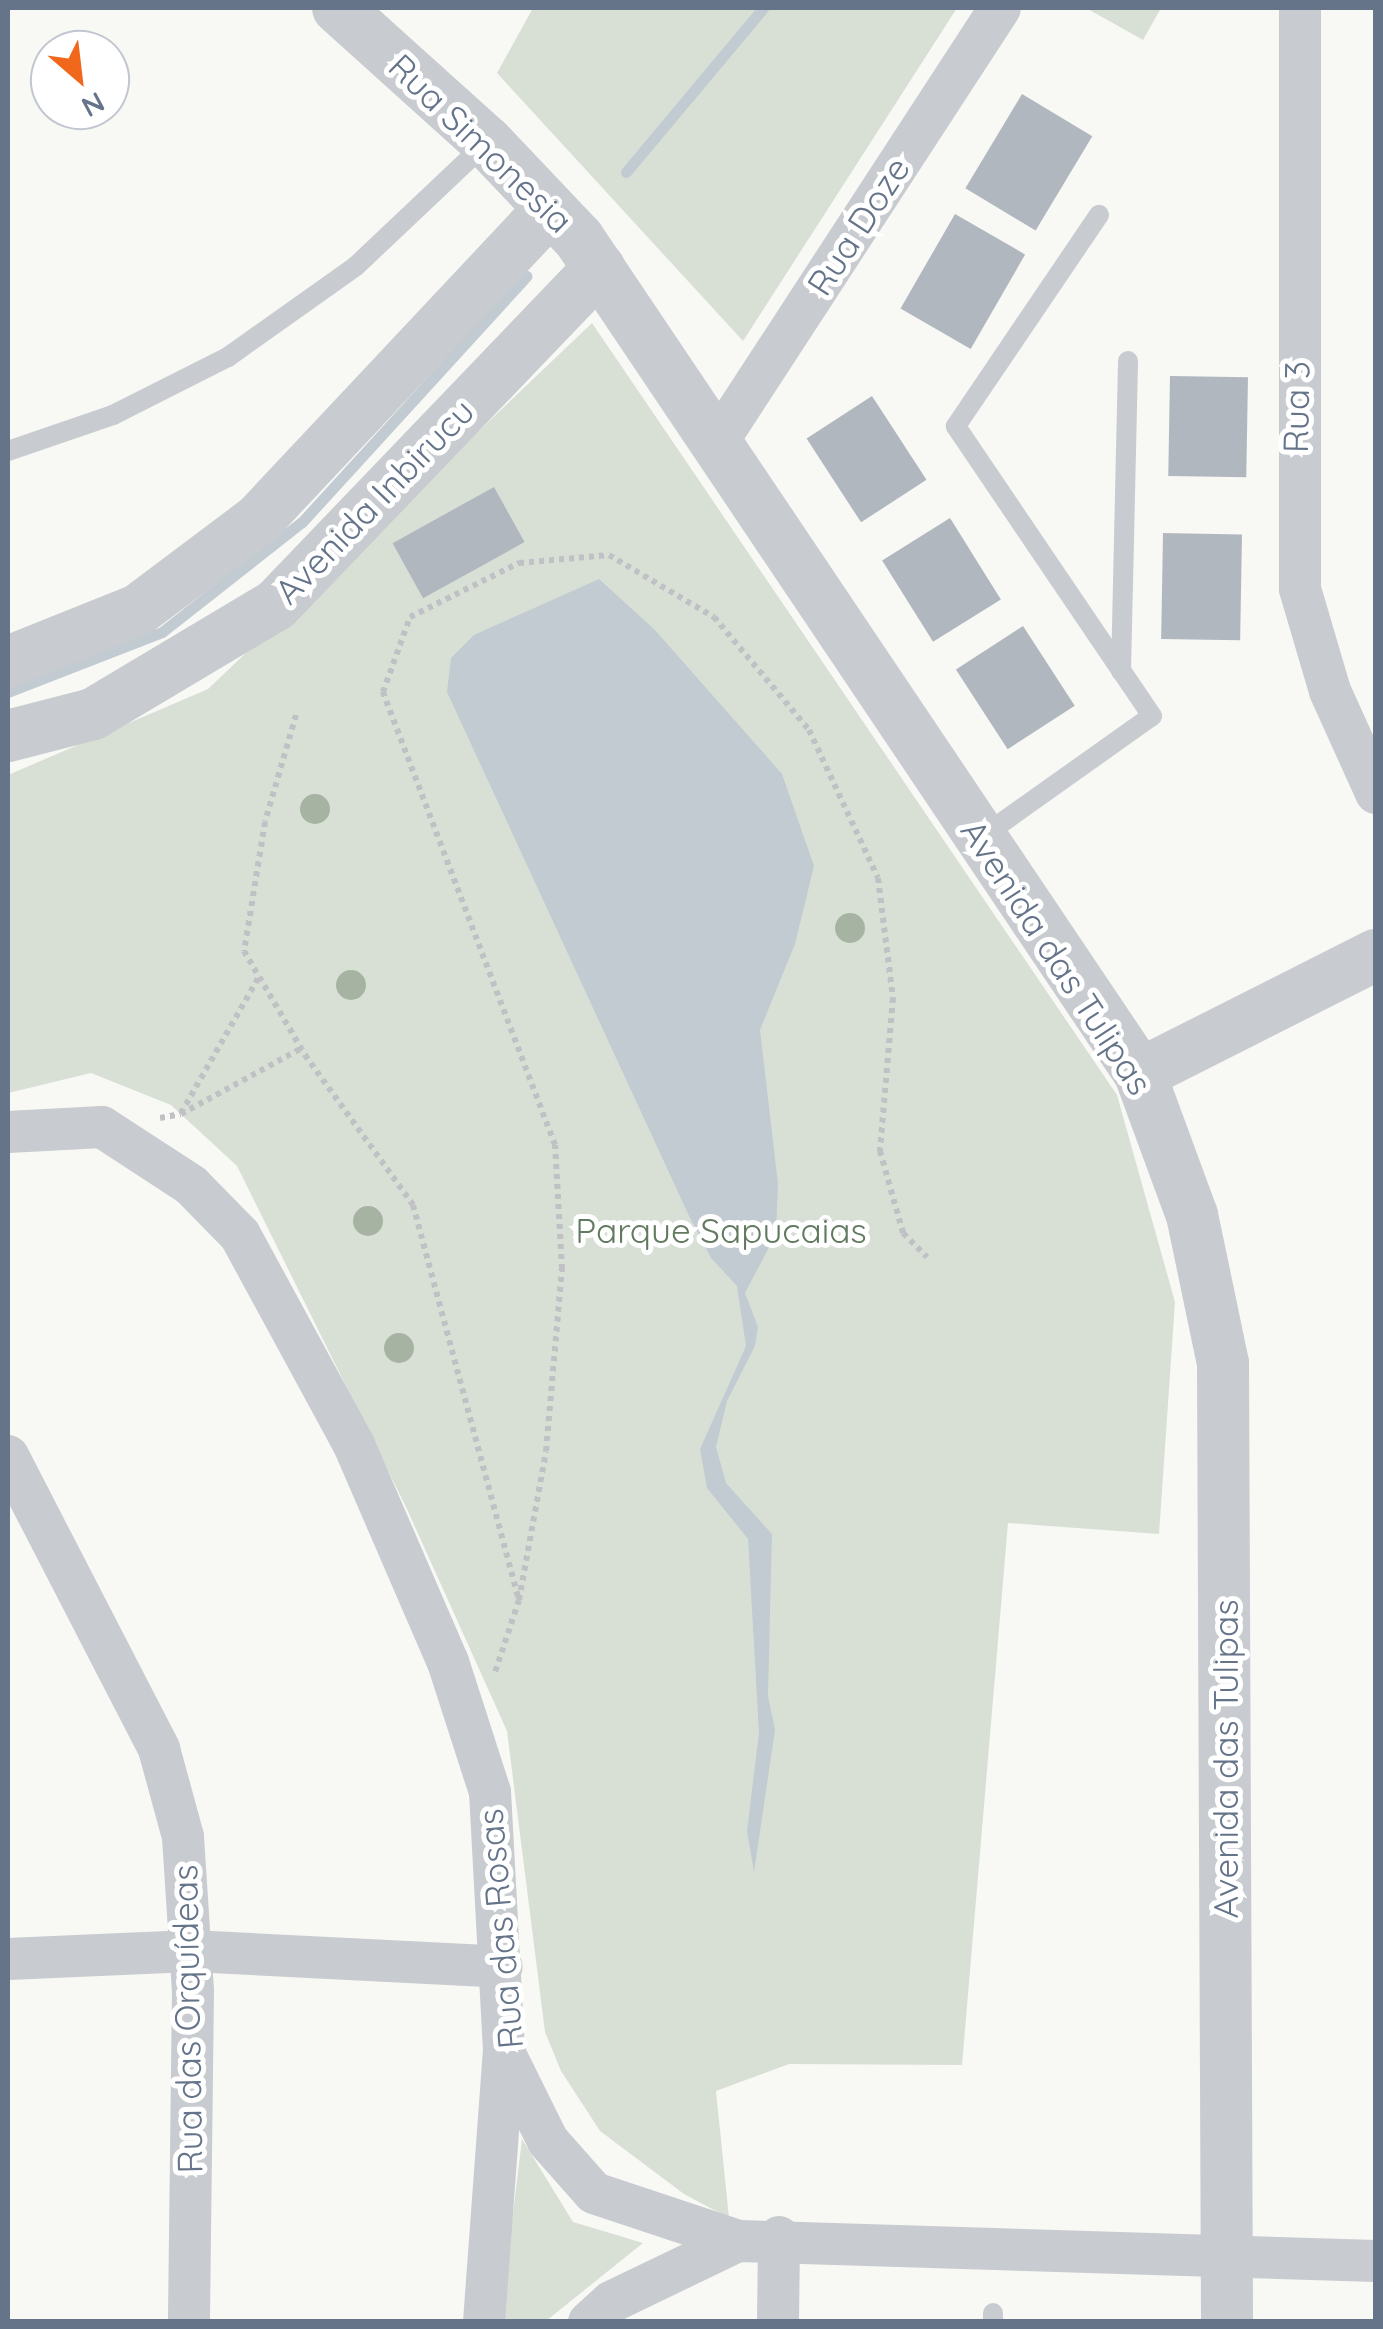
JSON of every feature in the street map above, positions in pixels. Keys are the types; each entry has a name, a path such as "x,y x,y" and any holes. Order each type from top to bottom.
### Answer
{"street":[{"name":"Rua Simonesia","path":"338,8 488,142 576,239"},
{"name":"Rua Doze","path":"716,444 1000,8"},
{"name":"Rua 3","path":"1300,8 1300,589 1330,691 1376,793"},
{"name":"Avenida das Tulipas","path":"576,239 1140,1074 1192,1214 1223,1363 1227,2322"},
{"name":"Avenida Inbirucu","path":"8,662 138,610 259,519 576,239"},
{"name":"Avenida Inbirucu","path":"8,736 93,714 276,606 576,239"},
{"path":"1140,1074 1376,955"},
{"name":"Rua das Rosas","path":"8,1132 102,1127 191,1185 240,1235 354,1445 448,1662 490,1792 504,2052 548,2141 594,2193 758,2239 1228,2260 1376,2262"},
{"name":"Rua das Orquídeas","path":"8,1456 158,1749 183,1837 191,1951 188,2322"},
{"path":"8,1959 191,1951 502,1967"},
{"path":"484,2322 504,2052"},
{"path":"589,2322 611,2302 758,2239 778,2322"}],"lane":[{"path":"8,451 113,415 228,358 356,266 488,142"},
{"path":"981,838 1152,716 956,426 1099,215"},
{"path":"1121,671 1128,361"}],"path":[{"path":"472,1740 519,1600 546,1450 562,1268 554,1145 383,692 410,616 519,563 610,555 714,617 809,730 878,878 893,998 880,1151 902,1233 927,1257"},
{"path":"296,715 265,822 244,950 302,1048 412,1205 519,1600"},
{"path":"259,976 181,1114 302,1048"}],"green space":[{"path":"533,8 957,8 743,341 497,73"},
{"path":"1086,8 1161,8 1143,40"},
{"name":"Parque Sapucaias","path":"592,323 1117,1095 1175,1302 1159,1534 1008,1523 962,2065 789,2064 716,2091 729,2218 684,2194 600,2131 561,2071 545,2032 507,1731 406,1507 237,1166 171,1105 91,1073 8,1093 8,775 208,689"},
{"path":"522,2139 573,2222 643,2243 546,2321 500,2322"}],"shaded area":[{"path":"599,579 654,629 782,774 814,866 795,944 760,1030 778,1184 776,1234 745,1293 758,1327 755,1346 727,1401 716,1447 726,1483 772,1534 768,1696 775,1730 754,1872 747,1831 759,1733 748,1539 707,1488 700,1449 746,1346 737,1286 711,1258 690,1218 447,692 451,658 474,635"}],"building":[{"path":"1022,94 1092,136 1036,231 965,188"},
{"path":"955,214 1025,254 971,349 900,308"},
{"path":"1170,376 1248,377 1246,477 1168,476"},
{"path":"872,396 926,480 861,522 807,438"},
{"path":"494,487 525,542 423,598 393,543"},
{"path":"950,518 1001,599 933,642 882,560"},
{"path":"1163,533 1242,534 1240,640 1161,639"},
{"path":"1023,626 1075,706 1008,749 956,670"}],"waterway":[{"path":"626,172 763,8"},
{"path":"8,692 162,632 302,522 527,276"}]}
